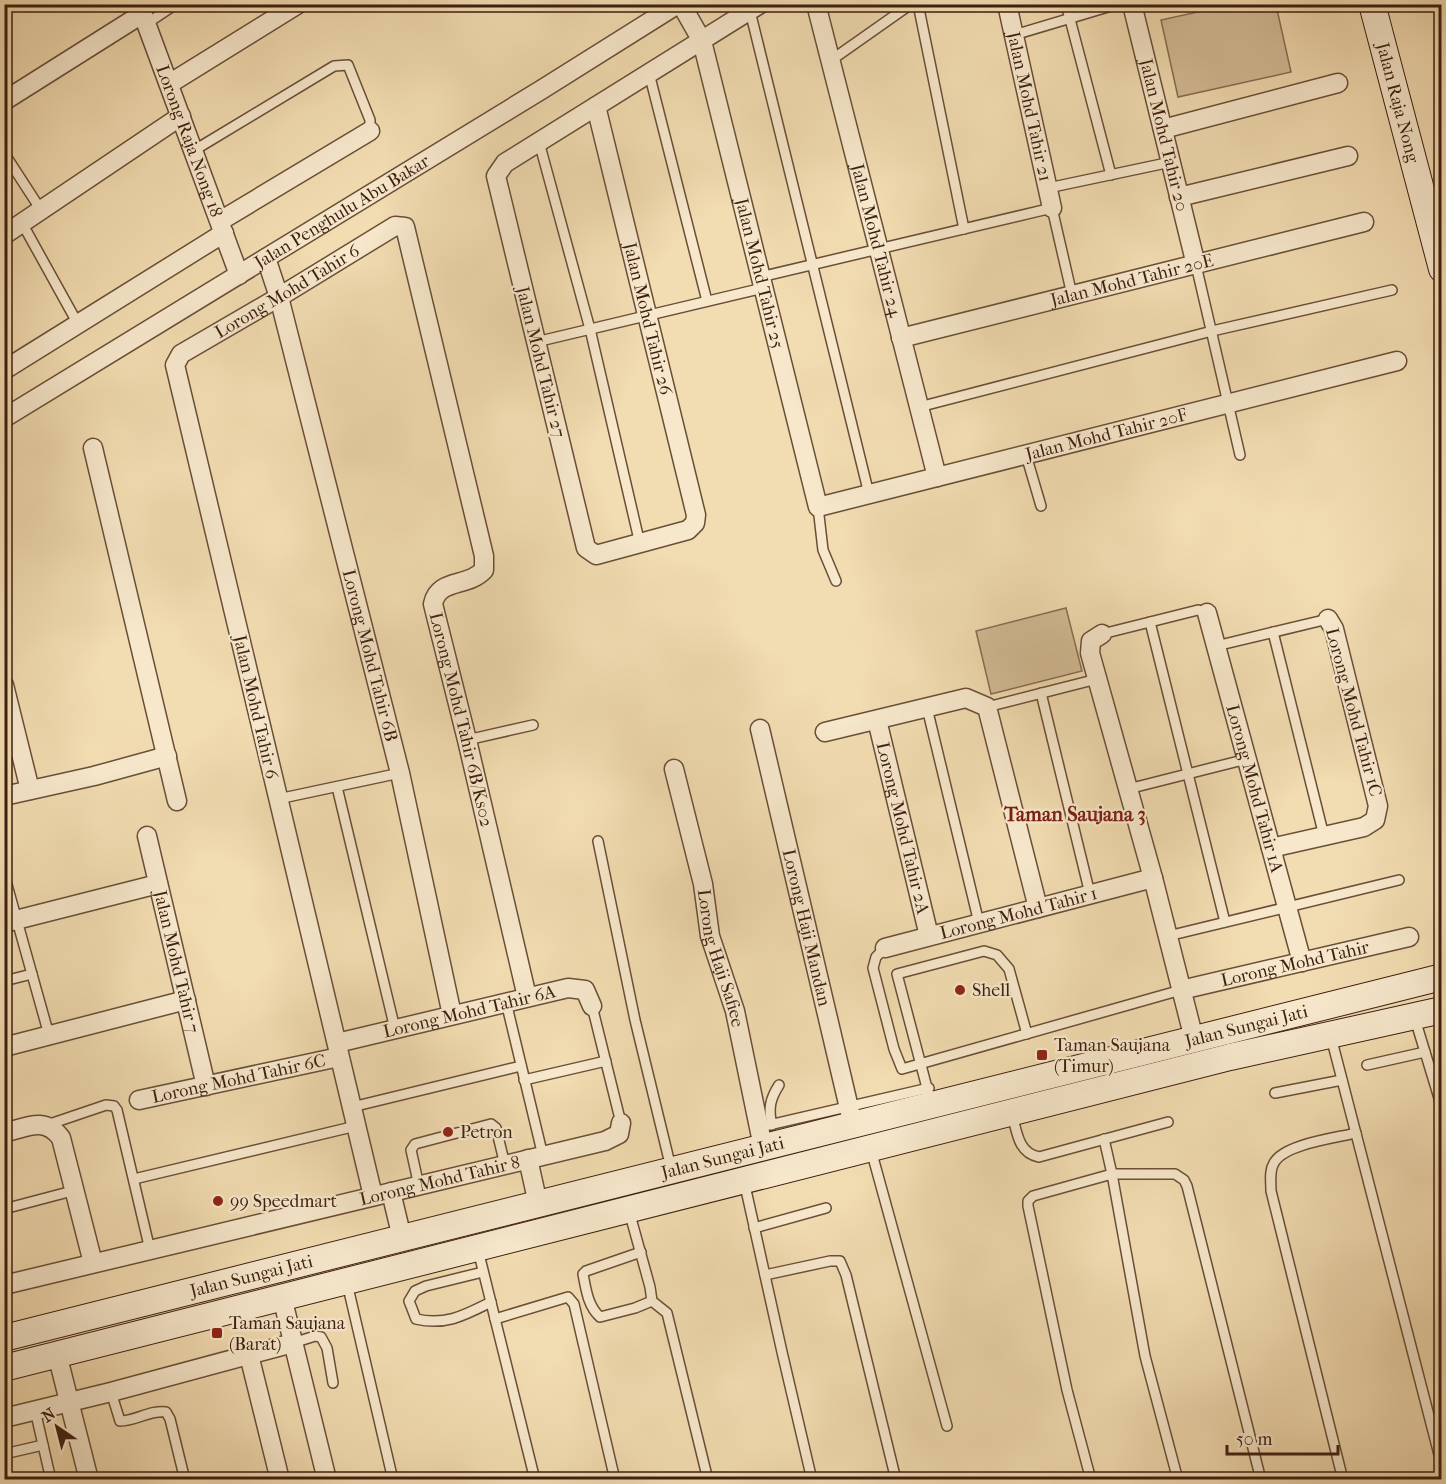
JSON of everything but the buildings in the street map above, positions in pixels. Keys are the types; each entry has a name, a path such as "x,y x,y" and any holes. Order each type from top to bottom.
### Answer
{"main road":[{"name":"Jalan Raja Nong","path":"1372,4 1442,269"},
{"name":"Jalan Sungai Jati","path":"4,1338 671,1171 765,1133 1194,1039 1442,977"},
{"name":"Jalan Sungai Jati","path":"4,1368 346,1281 480,1260 629,1209 1230,1057 1442,1010"}],"street":[{"path":"169,84 298,4"},
{"name":"Jalan Mohd Tahir 25","path":"679,4 702,41 818,507"},
{"name":"Jalan Penghulu Abu Bakar","path":"4,418 679,4"},
{"name":"Jalan Mohd Tahir 24","path":"816,4 937,477"},
{"name":"Jalan Mohd Tahir 21","path":"1006,4 1052,208"},
{"name":"Jalan Mohd Tahir 20","path":"1132,4 1196,265"},
{"path":"539,142 755,8"},
{"name":"Lorong Raja Nong 18","path":"142,14 239,275"},
{"path":"4,102 142,14"},
{"path":"1163,129 1338,83"},
{"name":"Jalan Mohd Tahir 26","path":"596,106 696,514 695,524 688,530 640,544"},
{"path":"4,235 181,116"},
{"path":"4,370 78,324 370,131"},
{"name":"Jalan Mohd Tahir 27","path":"539,142 505,163 496,176 586,548 596,555 640,544"},
{"path":"1179,197 1348,156"},
{"name":"Jalan Mohd Tahir 20E","path":"901,338 1364,222"},
{"name":"Lorong Mohd Tahir 6","path":"175,365 181,354 395,226 405,227"},
{"name":"Lorong Mohd Tahir 6B/Ks02","path":"405,227 484,556 484,570 479,575 467,581 441,587 434,597 433,604 527,997"},
{"name":"Lorong Mohd Tahir 6B","path":"266,258 279,297 400,773 452,1015"},
{"name":"Jalan Mohd Tahir 20F","path":"818,507 1397,361"},
{"name":"Jalan Mohd Tahir 6","path":"175,365 338,1050"},
{"path":"93,448 177,801"},
{"name":"Lorong Mohd Tahir 1A","path":"1207,614 1302,962"},
{"name":"Lorong Mohd Tahir 1C","path":"1324,836 1364,826 1375,820 1378,806 1334,629 1328,619"},
{"path":"1102,634 1091,641 1090,653 1153,878 1194,1039"},
{"path":"4,685 30,790"},
{"path":"825,732 966,698 987,707 1038,908"},
{"name":"Lorong Mohd Tahir 2A","path":"877,720 929,936"},
{"name":"Lorong Haji Mandan","path":"760,729 850,1116"},
{"path":"4,796 94,776 166,756"},
{"name":"Lorong Haji Safiee","path":"674,769 703,884 710,936 735,1011 765,1133"},
{"name":"Jalan Mohd Tahir 7","path":"147,836 206,1086"},
{"path":"1271,848 1324,836"},
{"name":"Lorong Mohd Tahir 1","path":"885,948 1153,878"},
{"path":"11,922 158,884"},
{"name":"Lorong Mohd Tahir","path":"1181,990 1409,937"},
{"name":"Lorong Mohd Tahir 6A","path":"338,1050 395,1029 568,988 585,990 592,1006"},
{"path":"4,1047 186,1000"},
{"path":"338,1050 373,1196"},
{"name":"Lorong Mohd Tahir 6C","path":"139,1100 206,1086 338,1050"},
{"name":"Lorong Mohd Tahir 8","path":"4,1285 615,1137 619,1134 621,1123"},
{"path":"4,1133 34,1125 47,1125 61,1138 93,1263"},
{"path":"536,1157 538,1204"},
{"path":"391,1192 402,1238"},
{"path":"282,1297 327,1479"},
{"path":"4,1418 111,1392 293,1342"},
{"path":"57,1354 89,1479"},
{"path":"249,1355 280,1479"}],"lane":[{"path":"142,14 177,4"},
{"path":"830,61 911,4"},
{"path":"918,4 964,229"},
{"path":"1066,4 1111,175"},
{"path":"1014,35 1118,4"},
{"path":"755,8 813,265 869,494"},
{"path":"193,151 334,66 348,64 370,120 370,131"},
{"path":"649,74 707,301"},
{"path":"539,142 590,329 640,544"},
{"path":"4,153 41,210"},
{"path":"1048,188 1171,162"},
{"path":"536,342 707,301 813,265 1052,208 1072,295"},
{"path":"22,223 78,324"},
{"path":"1196,265 1229,402 1239,455"},
{"path":"919,408 1212,331 1392,290"},
{"path":"1026,455 1041,506"},
{"path":"818,507 823,550 836,581"},
{"path":"1102,634 1198,610 1207,614"},
{"path":"1216,646 1328,619"},
{"path":"1150,622 1226,922"},
{"path":"1273,632 1324,836"},
{"path":"987,707 1097,679"},
{"path":"1041,693 1090,894"},
{"path":"927,708 980,923"},
{"path":"467,740 533,725"},
{"path":"1128,789 1247,759"},
{"path":"278,799 400,773"},
{"path":"337,787 395,1029"},
{"path":"598,841 635,1020 671,1171"},
{"path":"4,874 11,922 32,974 49,1035"},
{"path":"1168,936 1399,880"},
{"path":"885,948 876,957 873,968 894,1049 902,1069 1181,990"},
{"path":"930,1096 897,974 984,951 997,955 1009,969 1027,1034"},
{"path":"4,981 32,974"},
{"path":"506,1002 524,1080 536,1157"},
{"path":"592,1006 621,1123"},
{"path":"1414,1016 1442,1108"},
{"path":"1330,1035 1442,1466"},
{"path":"1367,1065 1425,1052"},
{"path":"524,1080 606,1061"},
{"path":"351,1107 520,1066"},
{"path":"1275,1094 1342,1080"},
{"path":"765,1133 771,1097 779,1085"},
{"path":"47,1125 106,1105 114,1106 117,1110 150,1250"},
{"path":"1011,1112 1022,1147 1030,1155 1039,1157 1168,1122"},
{"path":"419,1186 411,1150 414,1144 491,1124 496,1128 505,1165"},
{"path":"134,1179 356,1126"},
{"path":"1343,1479 1271,1191 1271,1171 1274,1162 1281,1155 1296,1147 1356,1133"},
{"path":"1104,1139 1145,1356 1178,1479"},
{"path":"870,1148 947,1426"},
{"path":"1091,1479 1067,1390 1028,1201 1034,1196 1112,1174 1175,1174 1184,1180 1187,1186 1261,1479"},
{"path":"744,1180 812,1479"},
{"path":"4,1209 76,1190"},
{"path":"754,1228 826,1208"},
{"path":"629,1209 652,1301 667,1313 708,1479"},
{"path":"641,1252 586,1271 583,1274 586,1292 593,1311 600,1317 652,1301"},
{"path":"491,1302 457,1319 427,1322 416,1319 409,1301 415,1291 480,1260 491,1302 535,1479"},
{"path":"765,1275 830,1261 840,1261 846,1275 896,1479"},
{"path":"346,1281 356,1315 366,1374 393,1479"},
{"path":"495,1319 568,1297 574,1305 615,1479"},
{"path":"293,1342 315,1336 321,1338 327,1348 333,1383"},
{"path":"111,1392 120,1421 127,1421 156,1411 166,1412 170,1419 183,1472"},
{"path":"34,1410 51,1479"},
{"path":"4,1454 43,1445"}],"shaded area":[{"path":"1229,5 1276,5 1291,72 1178,97 1161,20"},
{"path":"1066,608 1082,671 991,694 976,631"}],"place":[{"name":"Shell","path":"960,990"},
{"name":"Taman Saujana (Timur)","path":"1042,1055"},
{"name":"Petron","path":"448,1132"},
{"name":"99 Speedmart","path":"218,1201"},
{"name":"Taman Saujana (Barat)","path":"217,1333"}],"district":[{"name":"Taman Saujana 3","path":"1075,814"}]}
